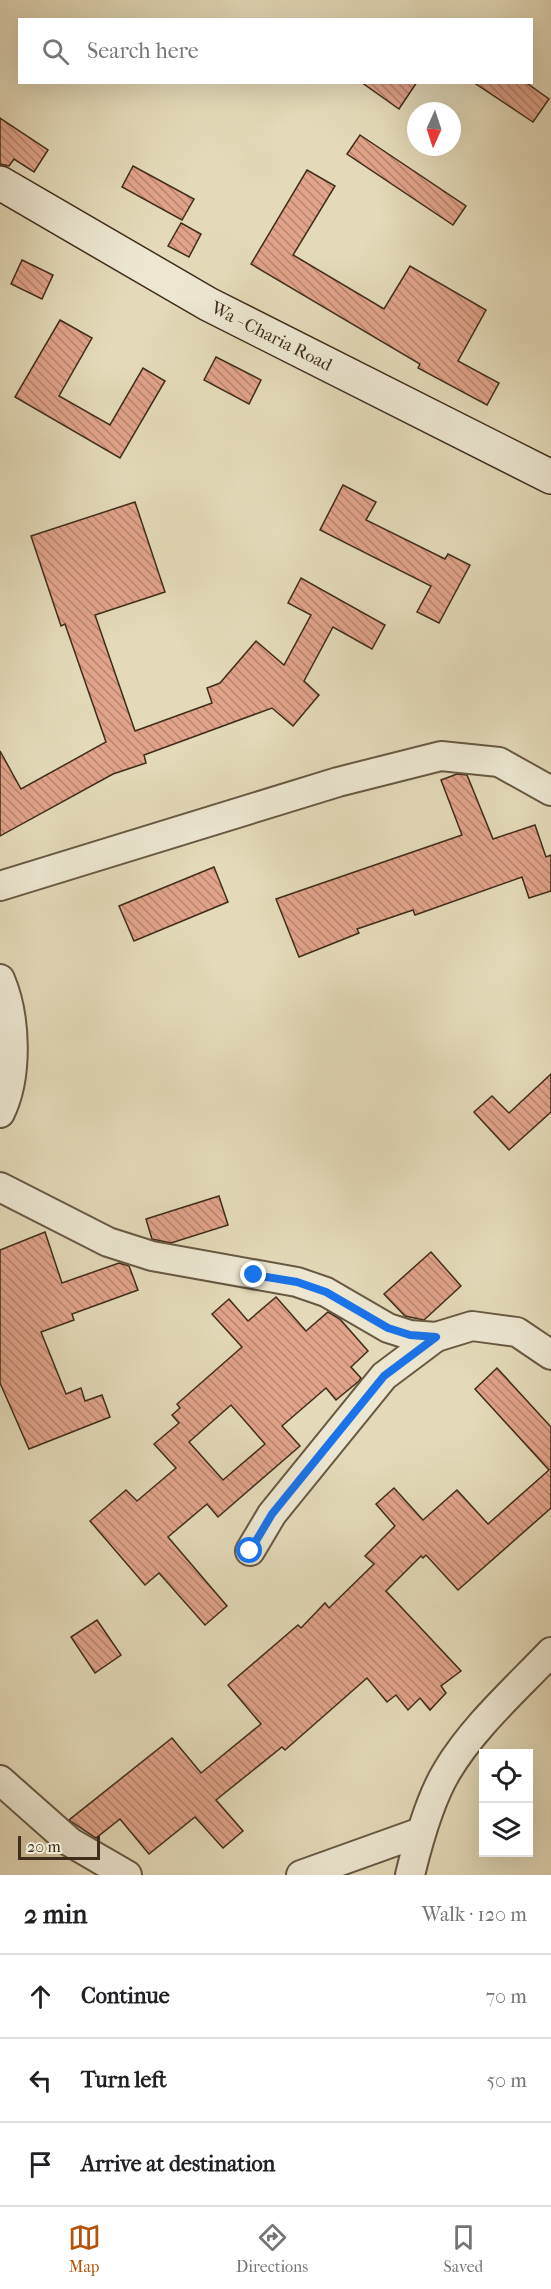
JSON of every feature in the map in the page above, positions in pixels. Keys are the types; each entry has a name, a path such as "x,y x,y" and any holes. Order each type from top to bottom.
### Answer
{"street":[{"name":"Wa - Charia Road","path":"0,183 208,304 551,477"},
{"path":"0,886 338,782 441,756 499,762 551,791"},
{"path":"0,979 4,988 12,1033 12,1066 0,1113"},
{"path":"0,1187 108,1242 152,1256 297,1282 326,1292 388,1328 410,1335 436,1337"},
{"path":"250,1551 272,1514 384,1376 436,1337 472,1326 517,1332 551,1355"},
{"path":"410,1875 421,1832 447,1771 482,1725 551,1652"},
{"path":"0,1780 70,1842 127,1875"},
{"path":"301,1875 421,1832"}],"building":[{"path":"364,84 416,84 399,109"},
{"path":"476,84 528,84 549,99 533,122"},
{"path":"0,118 48,150 34,172 14,159 9,166 0,164"},
{"path":"360,135 466,206 453,225 347,154"},
{"path":"133,166 194,199 182,220 122,187"},
{"path":"307,170 335,186 293,255 384,309 410,266 486,310 458,361 499,383 487,405 418,368 420,364 251,264"},
{"path":"181,223 201,234 189,257 168,246"},
{"path":"22,260 53,275 42,299 11,284"},
{"path":"60,320 92,338 59,396 110,425 143,368 165,381 120,458 15,397"},
{"path":"216,357 261,380 249,404 204,380"},
{"path":"343,485 376,502 366,520 445,559 448,554 470,565 439,623 417,612 431,586 320,530"},
{"path":"135,502 165,592 95,615 135,731 212,703 207,688 220,683 256,641 284,665 311,615 288,603 301,578 385,625 372,649 333,627 304,681 319,695 293,726 272,708 144,755 146,763 113,774 0,836 0,751 21,789 106,742 65,624 61,626 31,536"},
{"path":"457,774 467,775 493,839 535,825 546,857 551,855 551,891 529,898 522,877 415,915 413,910 357,929 359,933 299,957 276,899 462,835 441,780"},
{"path":"214,867 228,902 134,941 119,906"},
{"path":"551,1074 551,1112 509,1150 474,1112 492,1096 509,1113"},
{"path":"219,1196 228,1225 171,1243 152,1239 146,1219"},
{"path":"45,1232 62,1283 119,1263 129,1266 138,1290 72,1314 74,1320 41,1332 66,1394 81,1388 85,1401 102,1395 110,1417 29,1449 0,1383 0,1250"},
{"path":"431,1252 461,1286 424,1320 405,1316 384,1294"},
{"path":"276,1297 306,1331 328,1312 340,1319 368,1351 351,1367 361,1378 359,1381 336,1400 326,1388 282,1426 300,1446 218,1517 207,1504 168,1537 227,1606 205,1625 159,1573 145,1585 90,1521 126,1490 137,1501 176,1468 154,1444 179,1423 172,1415 180,1408 177,1404 242,1347 212,1314 229,1299 248,1321","holes":["231,1405 265,1444 223,1480 189,1442"]},
{"path":"497,1368 551,1427 551,1508 458,1590 426,1555 423,1558 421,1556 386,1591 461,1671 441,1686 446,1693 430,1710 420,1698 408,1710 396,1695 387,1702 367,1678 285,1750 282,1747 216,1800 243,1831 223,1848 195,1817 149,1854 120,1819 96,1838 69,1820 172,1738 201,1773 261,1724 228,1685 298,1625 301,1628 325,1603 329,1608 374,1564 365,1556 395,1526 376,1504 394,1488 423,1520 457,1490 488,1524 549,1470 475,1389"},
{"path":"97,1620 121,1655 95,1673 71,1637"}],"route":[{"path":"250,1551 272,1514 384,1376 436,1337 410,1335 388,1328 326,1292 297,1282 254,1275"}]}
